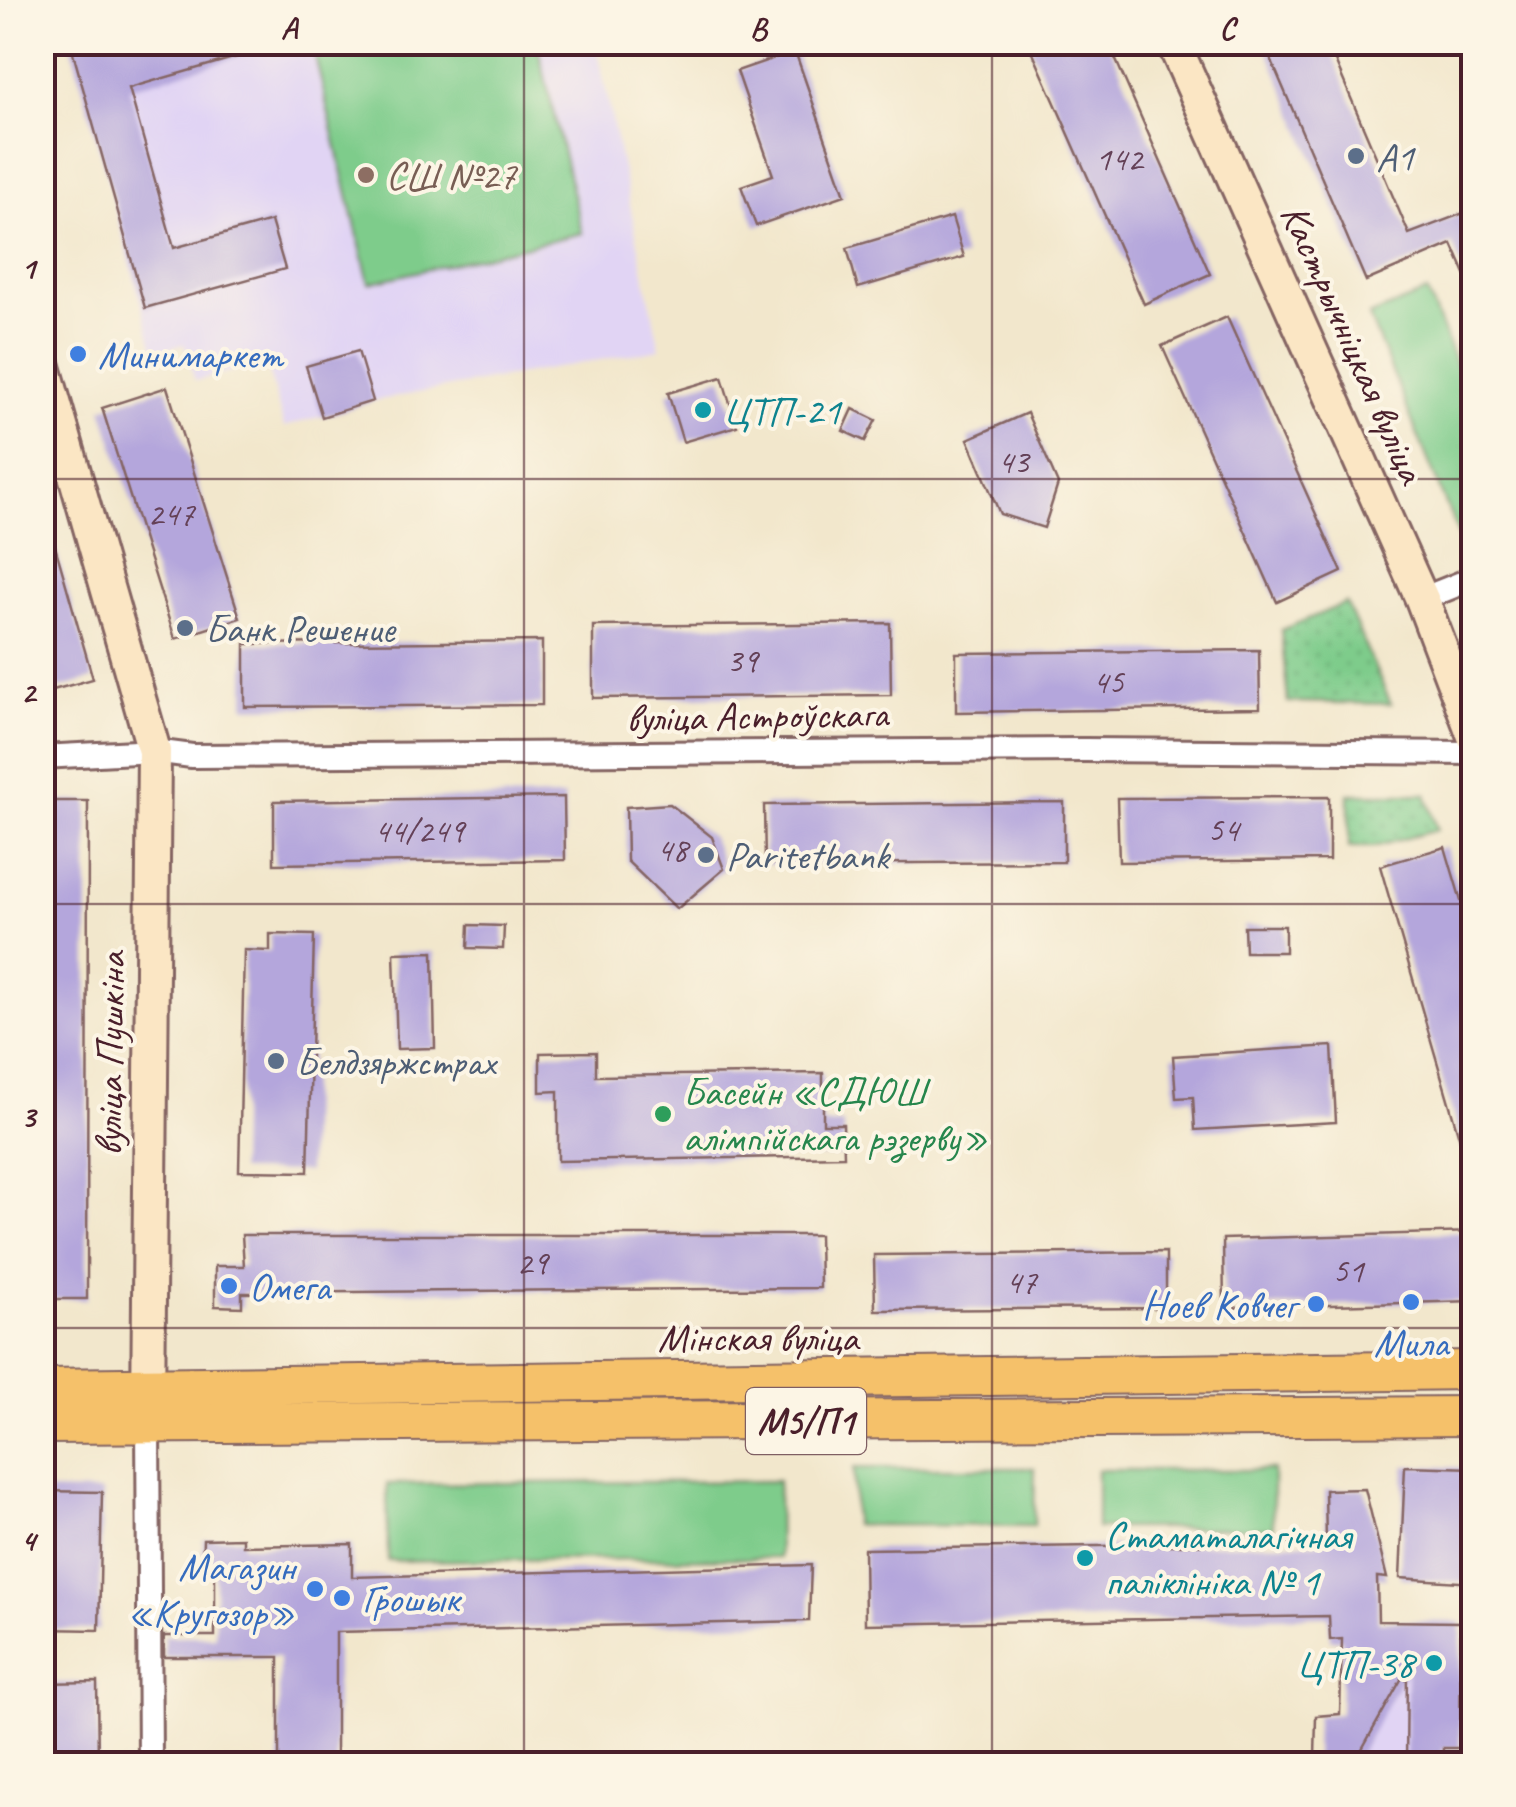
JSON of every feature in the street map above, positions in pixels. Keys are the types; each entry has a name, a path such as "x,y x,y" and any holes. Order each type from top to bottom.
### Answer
{"main road":[{"name":"Кастрычніцкая вуліца","path":"1172,42 1422,599 1474,736"},
{"name":"вуліца Пушкіна","path":"42,360 154,752 148,1423"},
{"name":"Мінская вуліца","path":"42,1388 830,1382 1474,1370"},
{"name":"Мінская вуліца","path":"42,1424 1474,1416"}],"street":[{"path":"1422,599 1474,578"},
{"name":"вуліца Астроўскага","path":"42,757 154,752 192,756 1084,750 1474,753"},
{"name":"вуліца Пушкіна","path":"148,1423 150,1764"}],"shaded area":[{"name":"СШ №27","path":"70,43 596,43 660,349 373,401 284,427 266,362 195,381 184,344 155,353"},
{"path":"1408,1622 1406,1764 1336,1764 1336,1757 1358,1756 1371,1733"}],"green space":[{"path":"312,43 537,43 582,233 369,283"},
{"path":"1427,292 1473,405 1473,550 1466,553 1369,316"},
{"path":"1346,603 1391,704 1288,702 1281,630"},
{"path":"1349,794 1426,794 1437,830 1374,847 1349,847"},
{"path":"854,1468 1035,1468 1034,1526 854,1525"},
{"path":"1097,1470 1273,1470 1273,1528 1097,1528"},
{"path":"778,1481 779,1558 388,1561 387,1484"}],"building":[{"path":"70,42 263,42 264,49 129,88 174,248 271,221 285,269 145,308"},
{"path":"1028,42 1108,42 1210,274 1144,304"},
{"path":"1286,42 1327,42 1409,234 1474,209 1474,294 1452,244 1366,281 1267,50"},
{"path":"795,51 845,195 756,226 741,186 773,175 737,71"},
{"path":"952,217 964,257 858,288 847,248"},
{"path":"1227,317 1342,572 1277,602 1162,346"},
{"path":"358,351 373,401 322,417 306,366"},
{"name":"ЦТП-21","path":"722,377 737,426 683,442 668,393"},
{"path":"167,387 240,618 175,639 102,408"},
{"path":"853,409 876,420 865,441 843,431"},
{"path":"1027,413 1058,484 1044,528 1000,514 968,439"},
{"path":"49,525 93,679 42,693 42,526"},
{"path":"890,623 891,695 593,698 593,626"},
{"path":"542,641 542,705 245,707 245,644"},
{"path":"1259,650 1260,708 956,712 956,653"},
{"path":"564,797 565,860 274,864 274,801"},
{"path":"1329,797 1329,860 1119,862 1117,798"},
{"path":"42,801 88,801 87,1299 42,1299"},
{"path":"1064,802 1064,862 765,864 764,805"},
{"path":"670,804 712,837 724,869 677,909 627,861 626,807"},
{"path":"1445,847 1474,945 1474,1163 1467,1164 1380,866"},
{"path":"469,925 504,926 503,949 468,948"},
{"path":"1244,926 1285,926 1285,952 1245,952"},
{"name":"Белдзяржстрах","path":"270,934 314,935 308,1172 239,1171 244,950 270,951"},
{"path":"433,952 435,1048 397,1049 394,953"},
{"path":"1332,1046 1336,1122 1195,1130 1193,1097 1176,1098 1173,1056"},
{"name":"Басейн «СДЮШ алімпійскага рэзерву»","path":"596,1052 596,1076 823,1073 823,1124 843,1124 844,1156 558,1161 558,1091 540,1092 540,1053"},
{"path":"1474,1232 1474,1301 1224,1308 1223,1239"},
{"path":"242,1235 819,1235 820,1288 242,1293 242,1307 215,1306 215,1266 244,1266"},
{"path":"1166,1252 1166,1308 875,1310 874,1255"},
{"path":"1405,1466 1474,1468 1474,1583 1400,1578"},
{"path":"1365,1489 1387,1578 1377,1577 1378,1621 1461,1622 1460,1748 1443,1748 1442,1764 1406,1764 1407,1669 1358,1756 1315,1758 1316,1716 1340,1714 1342,1639 1330,1640 1329,1616 865,1624 864,1549 1326,1543 1325,1490"},
{"path":"42,1491 102,1492 99,1630 42,1629"},
{"path":"243,1538 243,1546 352,1544 352,1577 811,1565 809,1621 336,1632 336,1764 279,1764 279,1657 164,1657 164,1636 215,1636 215,1569 202,1569 203,1539"},
{"path":"97,1682 98,1764 42,1764 42,1683"}],"place":[{"name":"A1","path":"1356,156"},
{"name":"СШ №27","path":"366,175"},
{"name":"Минимаркет","path":"78,354"},
{"name":"ЦТП-21","path":"703,410"},
{"name":"Банк Решение","path":"185,628"},
{"name":"Paritetbank","path":"706,855"},
{"name":"Белдзяржстрах","path":"276,1061"},
{"name":"Басейн «СДЮШ алімпійскага рэзерву»","path":"663,1114"},
{"name":"Омега","path":"229,1286"},
{"name":"Мила","path":"1411,1302"},
{"name":"Ноев Ковчег","path":"1316,1304"},
{"name":"Стаматалагічная паліклініка № 1","path":"1085,1558"},
{"name":"Магазин «Кругозор»","path":"315,1589"},
{"name":"Грошык","path":"342,1598"},
{"name":"ЦТП-38","path":"1434,1663"}]}
